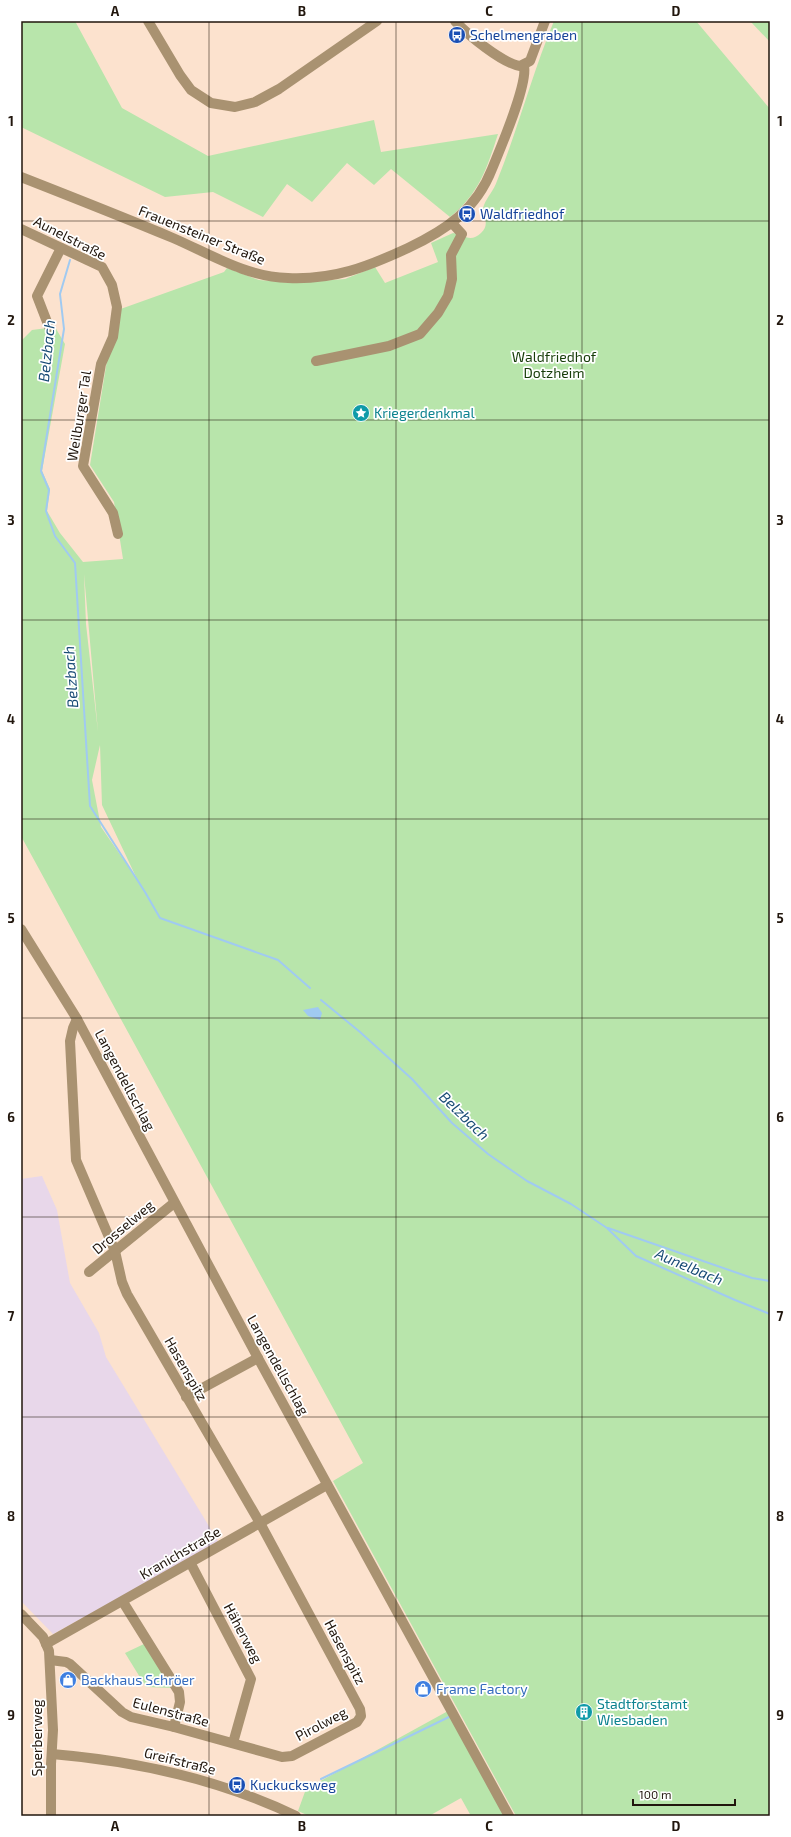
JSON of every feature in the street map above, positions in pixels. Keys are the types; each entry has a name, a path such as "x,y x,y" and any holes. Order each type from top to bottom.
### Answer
{"street":[{"path":"148,21 180,75 191,90 211,103 235,107 255,102 279,89 377,21"},
{"path":"455,21 468,34 494,52 514,65 524,66"},
{"name":"Frauensteiner Straße","path":"21,177 173,238 256,274 287,278 319,278 342,274 413,246 452,223 474,202 488,178 511,122 524,76 524,66 529,63 531,59 545,21"},
{"path":"316,361 389,346 420,334 438,313 448,296 452,282 451,255 462,234 452,223"},
{"name":"Aunelstraße","path":"21,229 102,267 112,285 117,307 113,337 101,364"},
{"path":"49,327 36,296 61,248"},
{"name":"Weilburger Tal","path":"101,364 83,466 113,513 118,534"},
{"name":"Langendellschlag","path":"21,929 77,1019 258,1358 509,1816"},
{"name":"Hasenspitz","path":"77,1019 70,1041 76,1160 115,1251 122,1282 127,1294 260,1523 360,1709"},
{"name":"Drosselweg","path":"89,1272 174,1203"},
{"path":"186,1397 258,1358"},
{"name":"Kranichstraße","path":"46,1644 191,1564 328,1485"},
{"name":"Häherweg","path":"191,1564 251,1679 233,1743"},
{"path":"123,1602 179,1692 180,1702 174,1727"},
{"path":"21,1614 37,1630 46,1644 50,1660"},
{"name":"Eulenstraße","path":"50,1660 70,1664 126,1715 287,1757"},
{"name":"Sperberweg","path":"50,1660 53,1730 51,1816"},
{"name":"Pirolweg","path":"287,1757 357,1722 360,1716 360,1709"},
{"name":"Greifstraße","path":"52,1754 118,1761 171,1772 236,1792 292,1815"}],"shaded area":[{"path":"42,1176 57,1210 70,1283 99,1333 106,1357 218,1541 179,1565 53,1634 21,1601 21,1179"}],"green space":[{"path":"21,21 75,21 122,108 208,156 374,120 381,152 498,134 481,180 468,199 450,217 391,169 374,185 347,163 312,202 287,184 263,217 213,192 165,197 21,127"},
{"name":"Waldfriedhof Dotzheim","path":"554,21 696,21 770,109 770,1816 516,1816 333,1481 363,1463 21,836 21,341 32,330 55,327 65,344 42,471 50,489 47,511 60,533 83,562 123,559 114,502 90,465 115,311 224,272 227,268 259,280 294,283 345,279 375,267 385,283 438,262 431,243 453,233 467,238 474,238 481,233 486,226 483,208 496,184 505,161","holes":["84,574 98,732 86,624","100,745 102,805 137,879 101,827 92,780"]},
{"path":"750,21 770,21 770,42"},
{"path":"144,1644 173,1688 146,1687 125,1653"},
{"path":"448,1711 505,1816 471,1816 461,1798 429,1816 309,1816 298,1811 306,1789"}],"water":[{"path":"318,1007 322,1013 320,1020 308,1016 303,1010"}],"waterway":[{"name":"Belzbach","path":"70,260 60,294 64,329 41,471 49,490 46,511 55,536 75,563 90,806 160,918 278,960 310,988"},
{"name":"Belzbach","path":"321,1000 360,1032 412,1079 452,1123 488,1154 527,1181 571,1204 607,1228 636,1256 770,1314"},
{"name":"Aunelbach","path":"608,1228 752,1278 770,1281"},
{"path":"321,1779 451,1716"}],"place":[{"name":"Schelmengraben","path":"457,35"},
{"name":"Waldfriedhof","path":"467,214"},
{"name":"Kriegerdenkmal","path":"361,413"},
{"name":"Backhaus Schröer","path":"68,1680"},
{"name":"Frame Factory","path":"423,1689"},
{"name":"Stadtforstamt Wiesbaden","path":"584,1712"},
{"name":"Kuckucksweg","path":"237,1785"}]}
